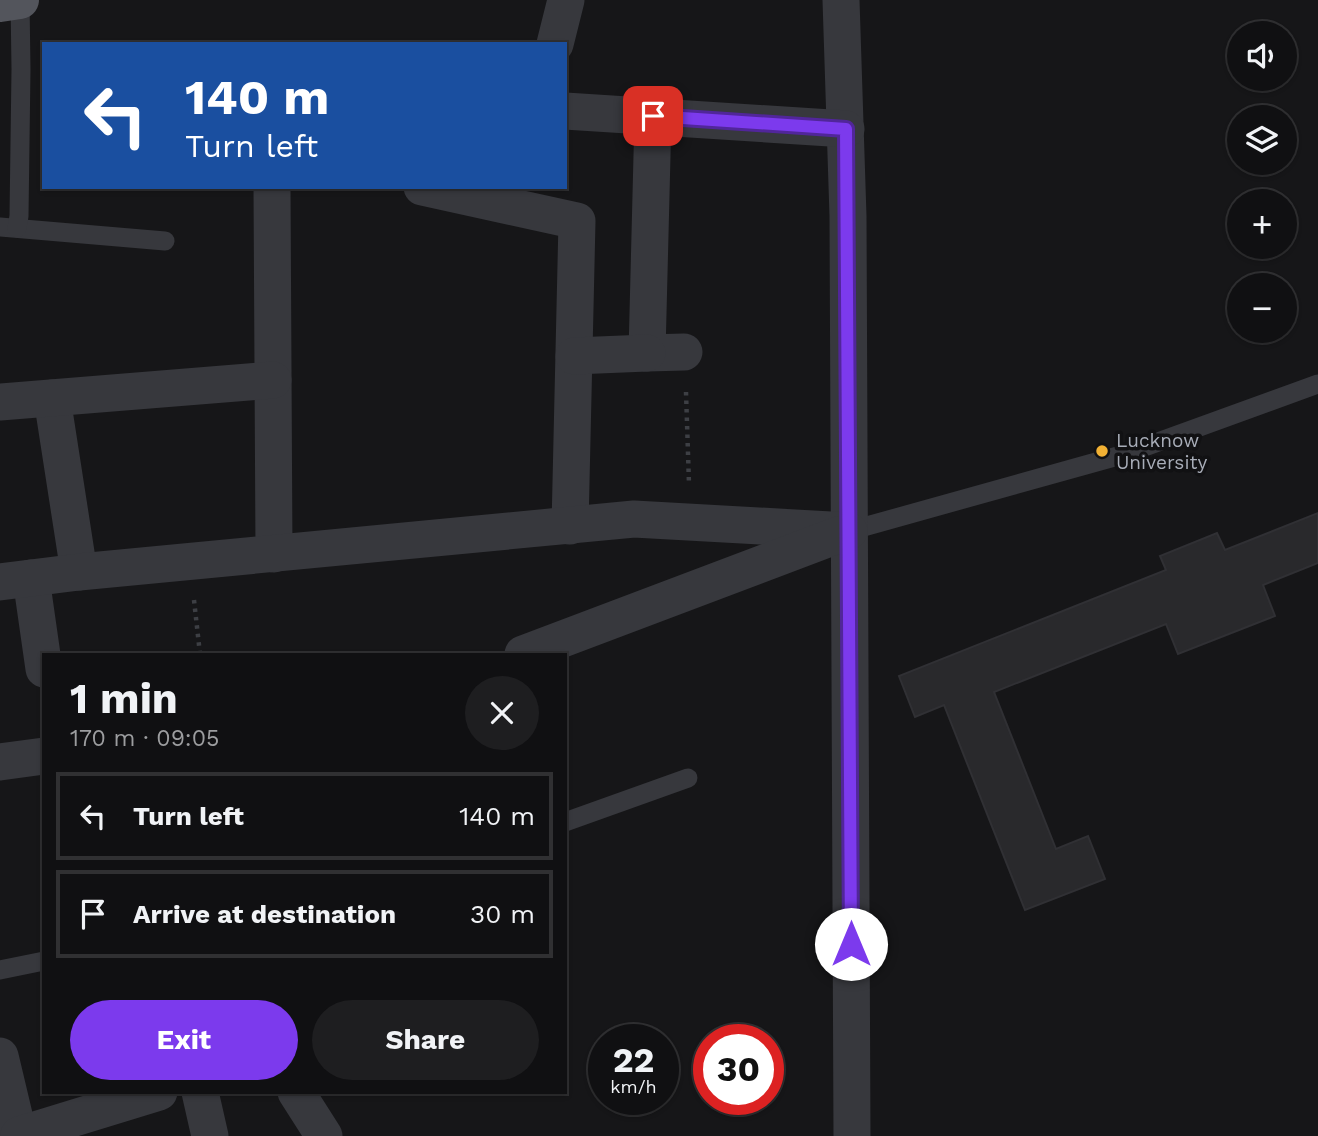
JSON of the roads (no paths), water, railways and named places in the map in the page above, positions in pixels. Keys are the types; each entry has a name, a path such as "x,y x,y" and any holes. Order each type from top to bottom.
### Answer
{"main road":[{"path":"0,3 20,0"}],"street":[{"path":"556,42 566,0"},
{"path":"841,0 846,129 852,1136"},
{"path":"567,111 846,129"},
{"path":"647,354 653,116"},
{"path":"272,189 274,554"},
{"path":"441,189 516,197 577,221 570,526"},
{"path":"574,356 684,352"},
{"path":"0,402 273,380"},
{"path":"52,398 79,572"},
{"path":"42,663 15,580 634,519 849,531"},
{"path":"526,653 849,531"},
{"path":"0,762 42,756"},
{"path":"0,1056 13,1122 149,1094"},
{"path":"200,1094 210,1136"},
{"path":"297,1094 324,1136"}],"lane":[{"path":"9,227 19,216 20,0"},
{"path":"9,227 165,241"},
{"path":"849,531 1125,454 1318,384"},
{"path":"567,821 688,778"},
{"path":"0,970 42,961"}],"place":[{"name":"Lucknow University","path":"1102,451"}]}
